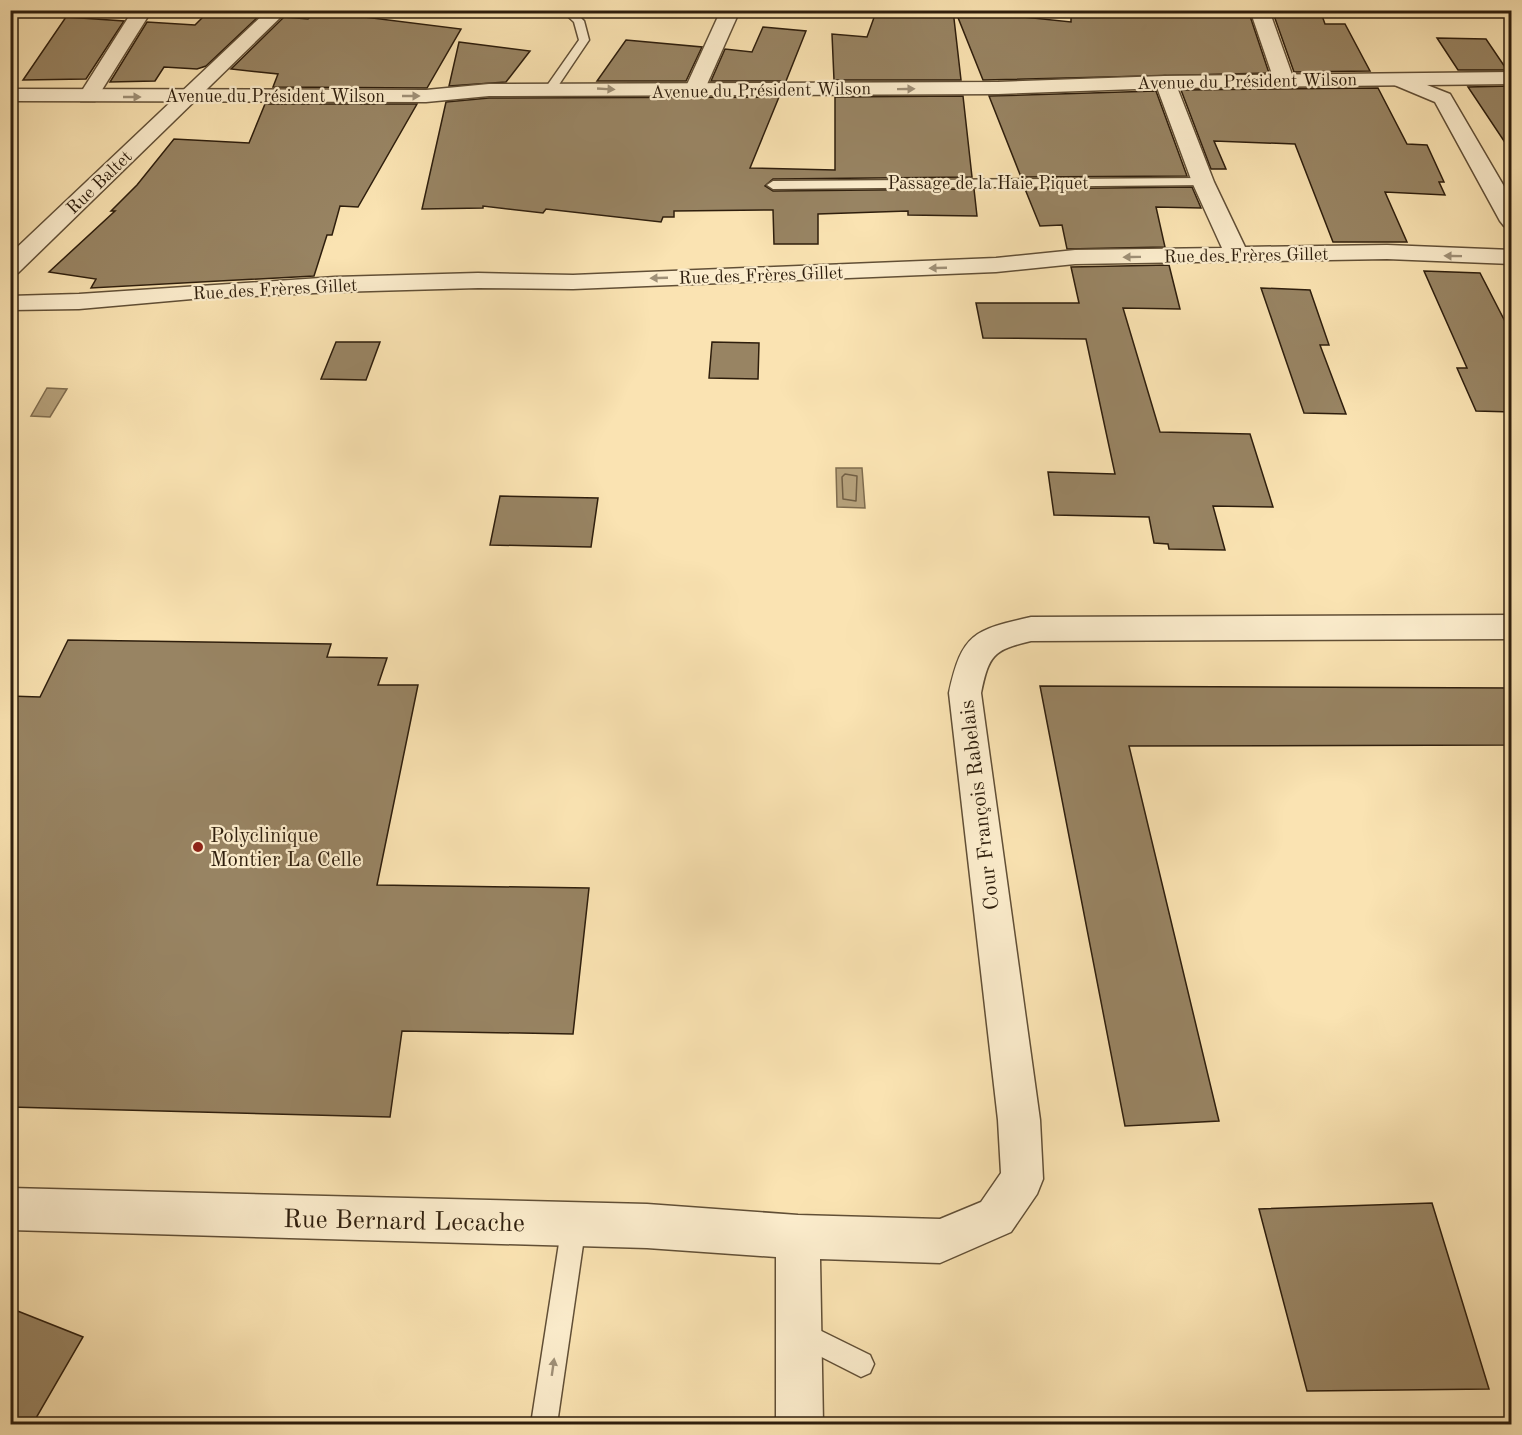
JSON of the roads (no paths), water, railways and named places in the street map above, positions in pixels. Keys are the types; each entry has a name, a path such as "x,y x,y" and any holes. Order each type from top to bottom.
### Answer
{"street":[{"path":"87,97 143,10"},
{"name":"Rue Baltet","path":"10,268 279,10"},
{"path":"694,91 731,10"},
{"path":"1259,10 1285,82"},
{"name":"Avenue du Président Wilson","path":"10,95 87,97 426,96 550,90 998,88 1165,82 1512,78"},
{"path":"1443,98 1457,79"},
{"path":"1399,80 1443,98 1512,221"},
{"path":"1165,82 1203,182 1237,255"},
{"name":"Rue des Frères Gillet","path":"10,303 111,301 249,289 504,279 573,282 996,265 1075,257 1387,252 1512,257"},
{"name":"Cour François Rabelais","path":"798,1237 940,1240 996,1217 1022,1179 1019,1120 964,693 971,657 991,638 1031,629 1512,627"},
{"name":"Rue Bernard Lecache","path":"10,1209 647,1226 798,1237"},
{"path":"798,1237 800,1425"}],"lane":[{"path":"550,90 584,40 579,21 566,10"},
{"name":"Passage de la Haie Piquet","path":"773,185 1203,182"},
{"path":"544,1425 574,1224"},
{"path":"799,1332 861,1364"}],"water":[{"path":"47,388 67,389 50,417 31,416"},
{"path":"836,468 862,468 865,508 837,507"}],"place":[{"name":"Polyclinique Montier La Celle","path":"198,847"}]}
